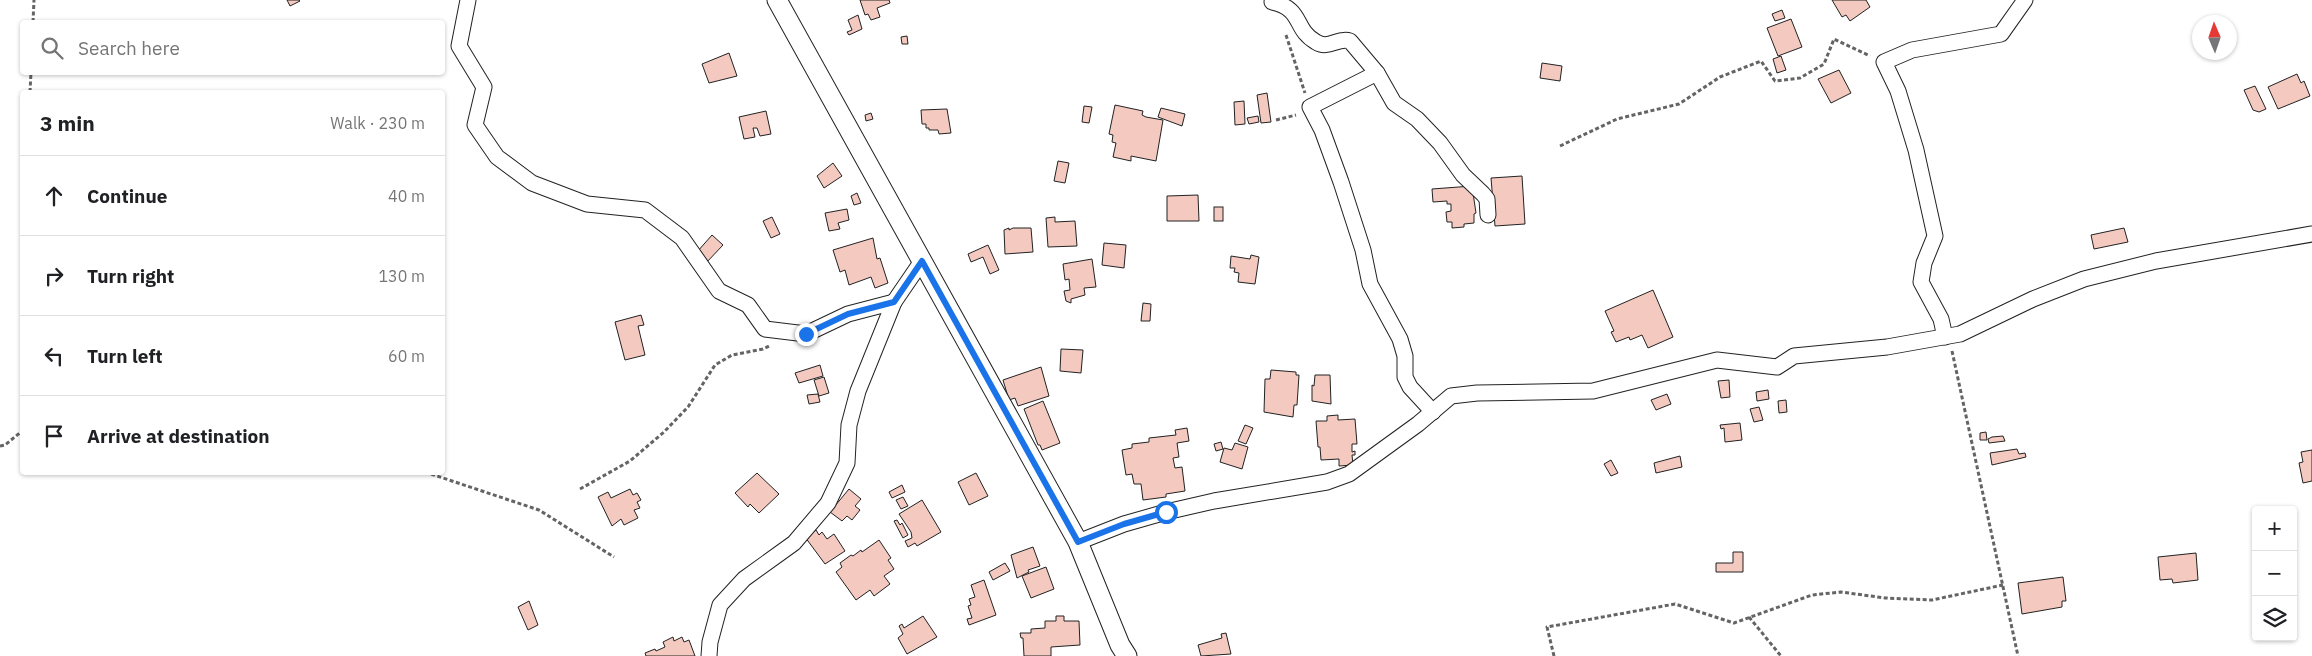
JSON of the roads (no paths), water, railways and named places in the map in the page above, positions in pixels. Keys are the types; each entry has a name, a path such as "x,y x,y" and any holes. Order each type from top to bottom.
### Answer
{"street":[{"path":"468,0 459,46 484,87 475,125 498,157 532,183 587,204 645,210 682,238 719,291 748,305 765,329 806,334 848,314 894,302"},
{"path":"777,0 1078,542 1120,652"},
{"path":"1946,337 1941,319 1921,282 1924,263 1935,236 1916,150 1898,91 1884,62 1912,50 2001,34 2025,0"},
{"path":"1272,2 1287,6 1292,10 1307,36 1321,45 1328,46 1342,40 1350,41 1377,73 1394,103 1417,118 1440,143 1463,175 1483,194 1486,199 1488,215"},
{"path":"1377,73 1310,107 1322,130 1341,182 1363,250 1370,284 1400,339 1405,356 1405,377 1410,387 1433,412"},
{"path":"1078,542 1124,524 1166,512 1214,501 1327,482 1348,474 1433,412 1451,396 1477,393 1593,391 1717,360 1778,367 1794,356 1887,347 1946,337 1960,334 2032,299 2084,279 2156,261 2312,234"},
{"path":"709,656 710,642 720,606 744,579 794,543 828,503 847,463 850,425 858,391 894,302 922,261"}]}
